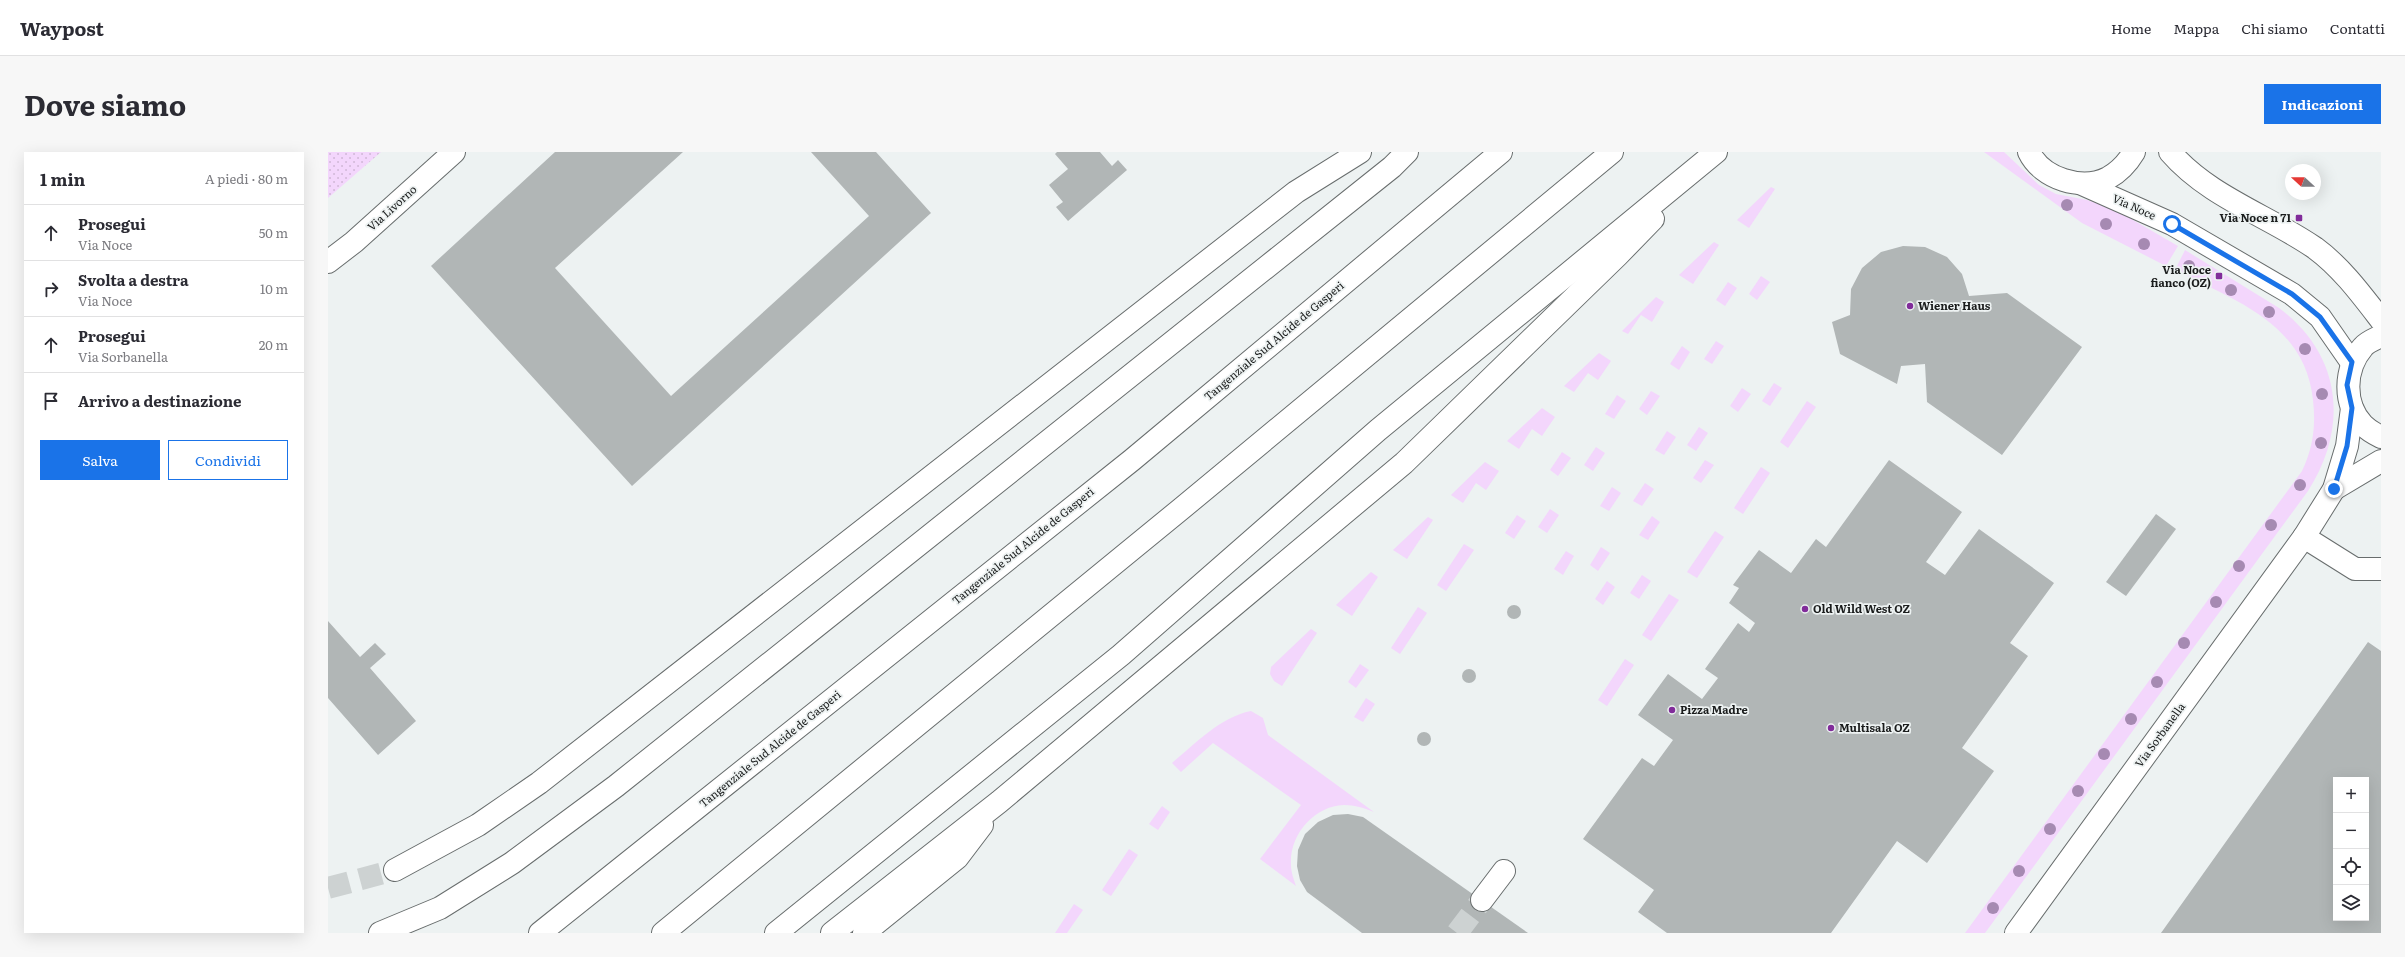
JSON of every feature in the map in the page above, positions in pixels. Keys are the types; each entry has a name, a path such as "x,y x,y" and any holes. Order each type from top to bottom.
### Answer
{"main road":[{"name":"Via Livorno","path":"328,262 354,242 454,152"},
{"path":"395,870 478,825 539,783 1296,192 1360,152"},
{"path":"380,933 440,908 492,875 616,786 1386,172 1407,152"},
{"name":"Tangenziale Sud Alcide de Gasperi","path":"540,933 1132,460 1501,152"},
{"path":"663,933 1181,509 1612,152"},
{"path":"832,933 999,802 1404,463 1618,255 1716,152"},
{"path":"776,933 1121,655 1378,430 1716,152"},
{"path":"2030,152 2044,170 2062,180 2082,184 2107,178 2128,162 2134,152"},
{"path":"2170,152 2195,176 2216,191 2326,256 2355,287 2381,320"},
{"name":"Via Noce","path":"2082,184 2172,224 2292,294 2320,317 2352,362"},
{"path":"2381,336 2364,346 2352,362 2347,385 2352,408 2363,426 2381,437"},
{"name":"Via Sorbanella","path":"2016,933 2304,537 2334,489 2347,446 2352,408"},
{"name":"Via Sorbanella","path":"2334,489 2381,461"},
{"path":"2304,537 2355,569 2381,569"},
{"path":"864,933 957,858 999,802"},
{"path":"1482,900 1504,871"}],"shaded area":[{"path":"328,152 381,152 328,198"},
{"path":"1984,152 2004,152 2039,185 2056,194 2087,200 2114,209 2178,246 2166,266 2082,223"},
{"path":"1771,187 1775,189 1749,228 1737,220"},
{"path":"1714,242 1719,245 1693,284 1679,275"},
{"path":"2185,250 2279,308 2300,327 2316,347 2327,370 2332,393 2333,417 2330,442 2321,467 2308,491 1985,933 1965,933 2302,471 2309,454 2314,428 2313,400 2307,374 2296,351 2281,333 2263,317 2220,292 2175,270"},
{"path":"1761,276 1770,282 1757,300 1749,294"},
{"path":"1728,282 1737,288 1725,306 1716,300"},
{"path":"1656,297 1664,302 1652,322 1641,315 1628,334 1622,331"},
{"path":"1716,341 1724,346 1712,364 1704,359"},
{"path":"1682,346 1690,352 1679,370 1670,364"},
{"path":"1599,353 1611,361 1598,380 1588,373 1574,392 1564,386"},
{"path":"1774,383 1782,388 1770,406 1762,401"},
{"path":"1742,388 1751,394 1738,412 1730,406"},
{"path":"1651,391 1660,396 1647,415 1639,409"},
{"path":"1617,395 1626,401 1614,419 1605,414"},
{"path":"1807,401 1816,407 1788,448 1780,442"},
{"path":"1542,408 1555,417 1542,436 1532,429 1519,449 1507,441"},
{"path":"1699,427 1708,433 1696,451 1687,445"},
{"path":"1667,431 1676,437 1664,455 1655,450"},
{"path":"1596,447 1605,453 1593,471 1584,465"},
{"path":"1562,452 1571,458 1558,476 1550,470"},
{"path":"1705,460 1714,465 1701,483 1693,478"},
{"path":"1485,462 1499,471 1486,490 1476,483 1463,503 1451,495"},
{"path":"1761,467 1770,473 1743,514 1734,508"},
{"path":"1645,483 1654,489 1642,506 1633,501"},
{"path":"1612,487 1621,493 1609,511 1600,506"},
{"path":"1550,509 1559,515 1547,533 1538,527"},
{"path":"1517,515 1526,521 1514,539 1505,533"},
{"path":"1652,516 1660,522 1648,540 1639,535"},
{"path":"1428,517 1433,520 1407,559 1393,550"},
{"path":"1715,531 1724,537 1697,578 1687,572"},
{"path":"1464,544 1474,550 1446,591 1437,585"},
{"path":"1601,547 1610,553 1598,571 1590,565"},
{"path":"1566,551 1574,556 1563,575 1554,569"},
{"path":"1371,572 1378,577 1352,616 1336,605"},
{"path":"1642,575 1651,581 1639,599 1630,593"},
{"path":"1607,581 1615,587 1603,605 1595,599"},
{"path":"1669,594 1679,600 1651,641 1642,635"},
{"path":"1418,607 1427,613 1400,654 1391,648"},
{"path":"1311,629 1317,633 1282,686 1274,681 1270,674 1271,667"},
{"path":"1625,659 1634,665 1607,706 1598,700"},
{"path":"1360,664 1369,670 1356,688 1348,682"},
{"path":"1366,698 1375,704 1363,722 1354,717"},
{"path":"1251,711 1263,718 1268,735 1374,812 1359,807 1344,805 1323,811 1306,824 1294,843 1291,854 1291,865 1296,886 1260,859 1301,805 1213,743 1181,772 1172,763 1218,725 1240,714"},
{"path":"1162,806 1170,812 1158,830 1149,824"},
{"path":"1129,849 1138,855 1111,896 1102,890"},
{"path":"1074,904 1083,910 1067,933 1055,933"}],"building":[{"path":"555,152 683,152 555,268 671,396 869,216 811,152 876,152 931,213 632,486 431,266"},
{"path":"1057,152 1100,152 1112,166 1118,160 1127,170 1068,221 1056,207 1063,202 1049,185 1068,169 1055,154"},
{"path":"1903,246 1925,247 1947,257 1962,274 1969,296 2007,293 2082,347 2002,455 1927,402 1925,364 1901,366 1897,384 1840,354 1832,322 1850,315 1851,289 1862,268 1881,252"},
{"path":"1889,460 1962,512 1926,562 1945,575 1979,529 2054,583 2010,643 2028,656 1962,748 1994,771 1927,863 1897,841 1831,933 1667,933 1638,912 1654,890 1583,839 1642,758 1654,766 1673,740 1638,715 1668,674 1702,699 1718,678 1705,669 1738,623 1749,632 1755,623 1729,603 1739,588 1733,585 1759,550 1791,573 1816,539 1826,547"},
{"path":"2156,514 2176,529 2126,596 2106,582"},
{"path":"1514,605 1519,607 1521,612 1519,617 1514,619 1509,617 1507,612 1509,607"},
{"path":"328,621 360,657 375,643 386,654 370,668 416,721 378,755 328,698"},
{"path":"2368,642 2381,651 2381,933 2161,933"},
{"path":"1469,669 1474,671 1476,676 1474,681 1469,683 1464,681 1462,676 1464,671"},
{"path":"1424,732 1429,734 1431,739 1429,744 1424,746 1419,744 1417,739 1419,734"},
{"path":"1348,814 1363,817 1528,933 1362,933 1307,892 1300,880 1297,866 1298,850 1305,834 1318,822 1333,815"}],"tunnel":[{"path":"328,888 395,870"},
{"path":"1457,933 1482,900"}],"place":[{"name":"Via Noce n 71","path":"2299,218"},
{"name":"Via Noce fianco (OZ)","path":"2219,276"},
{"name":"Wiener Haus","path":"1910,306"},
{"name":"Old Wild West OZ","path":"1805,609"},
{"name":"Pizza Madre","path":"1672,710"},
{"name":"Multisala OZ","path":"1831,728"}],"route":[{"path":"2172,224 2292,294 2320,317 2352,362 2347,385 2352,408 2347,446 2334,489"}]}
